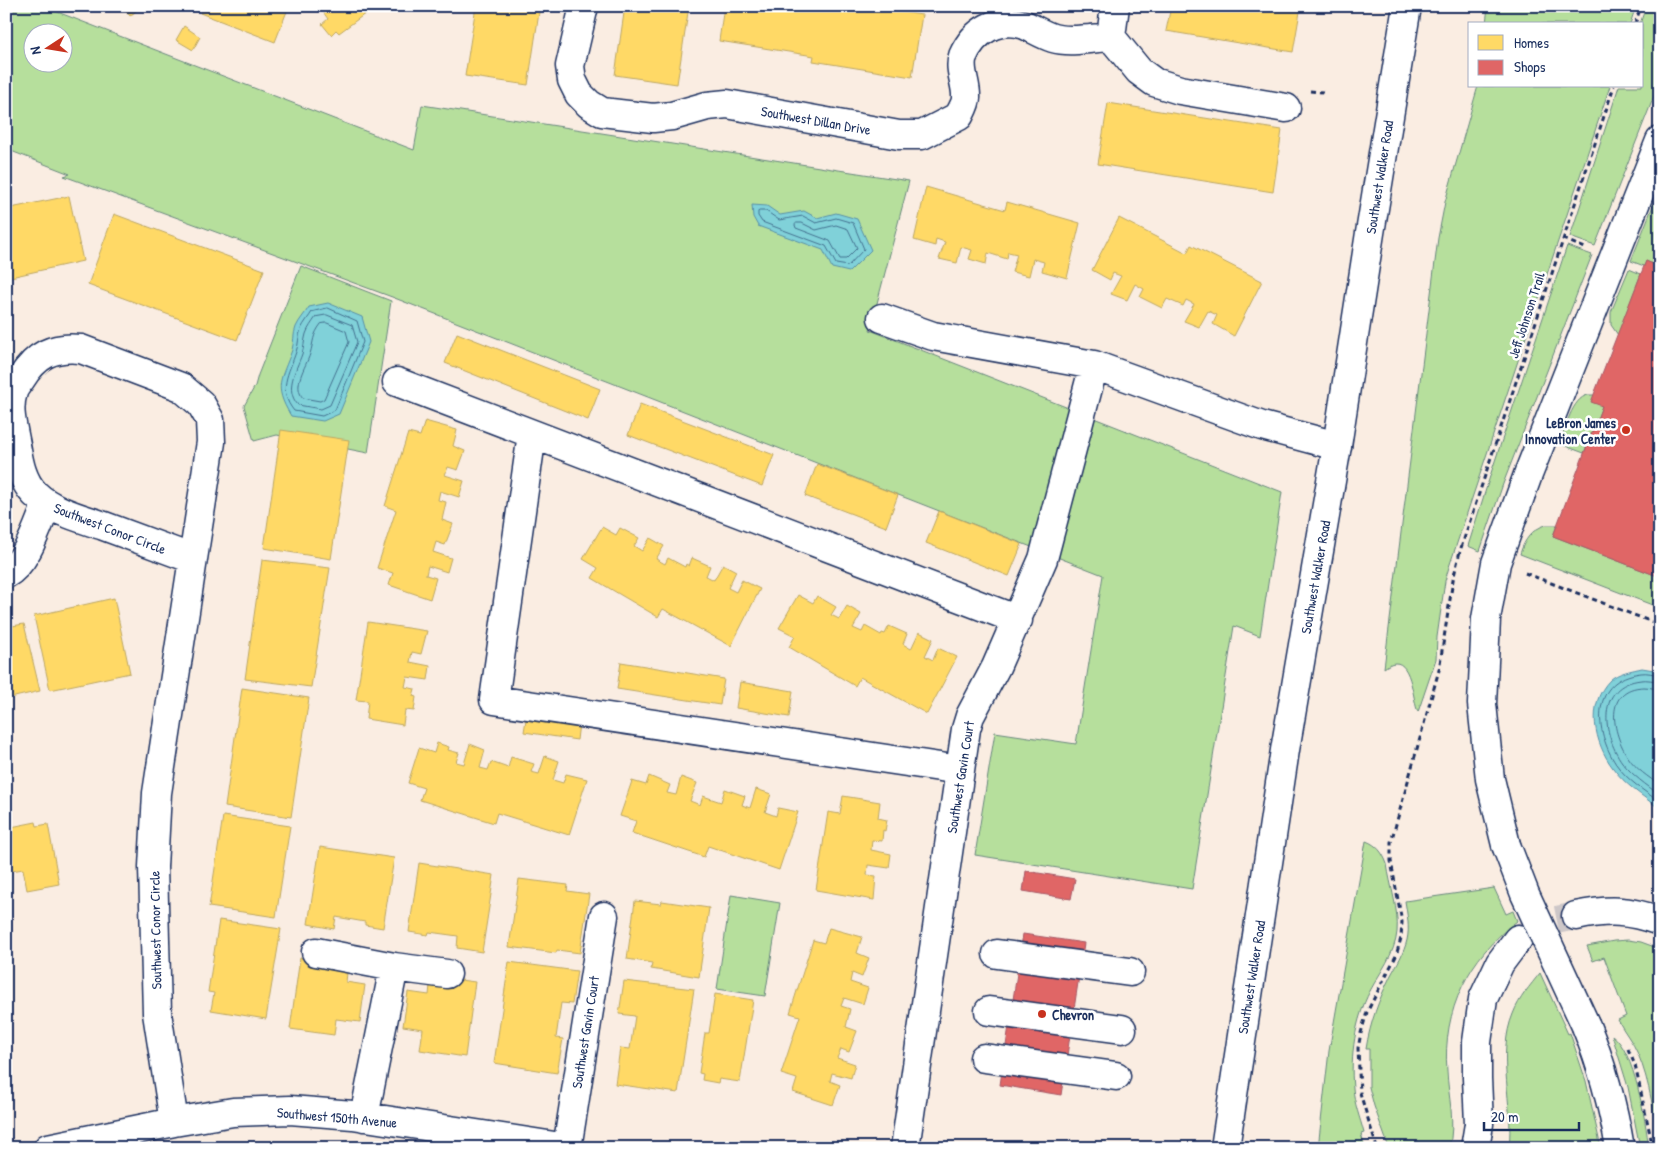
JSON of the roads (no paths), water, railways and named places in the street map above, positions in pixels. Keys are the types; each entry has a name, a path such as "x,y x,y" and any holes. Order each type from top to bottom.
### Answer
{"street":[{"name":"Southwest Dillan Drive","path":"584,6 570,66 572,80 579,94 589,104 602,112 653,118 672,116 706,106 727,104 900,135 922,135 959,116 966,98 962,77 962,58 973,39 990,25 1005,22 1024,25 1054,38 1110,37"},
{"path":"1115,6 1110,37 1139,71 1154,82 1180,90 1286,108"},
{"name":"Southwest Walker Road","path":"1225,1148 1285,750 1337,446 1407,6"},
{"path":"1620,1148 1615,1120 1596,1051 1525,894 1506,845 1490,779 1482,704 1486,619 1496,563 1529,472 1660,141"},
{"path":"882,318 932,336 1094,365 1262,426 1337,446"},
{"name":"Southwest Conor Circle","path":"174,1122 157,1013 153,867 157,793 193,559 211,442 210,420 201,404 181,387 81,349 66,348 52,350 36,360 16,366 10,413 20,467 34,493 47,504 193,559"},
{"name":"Southwest Gavin Court","path":"905,1148 966,729 970,716 1018,620 1043,559 1094,365"},
{"path":"397,382 1018,620"},
{"path":"532,434 494,700 960,770"},
{"path":"6,574 17,566 26,553 47,504"},
{"path":"1576,916 1616,910 1641,914 1660,921"},
{"name":"Southwest Gavin Court","path":"567,1148 604,916"},
{"path":"1475,1148 1479,1124 1477,1042 1483,999 1500,963 1518,939"},
{"path":"316,952 394,967 447,974"},
{"path":"997,954 1130,972"},
{"path":"364,1116 394,967"},
{"path":"989,1011 1122,1029"},
{"path":"984,1058 1116,1076"},
{"name":"Southwest 150th Avenue","path":"48,1148 233,1112 290,1110 364,1116 567,1148"}],"water":[{"path":"752,205 767,206 780,215 804,211 817,218 836,213 857,219 871,250 849,272 832,268 823,250 758,226 753,217"},
{"path":"328,303 362,317 369,342 339,414 323,421 291,416 280,389 282,375 292,350 295,330 309,307"},
{"path":"1642,668 1660,671 1660,809 1629,785 1613,768 1601,747 1595,724 1598,700 1602,690 1610,680 1621,674"}],"tunnel":[{"path":"1519,938 1551,921 1576,916"}],"place":[{"name":"LeBron James Innovation Center","path":"1626,430"},
{"name":"Chevron","path":"1042,1014"}]}
